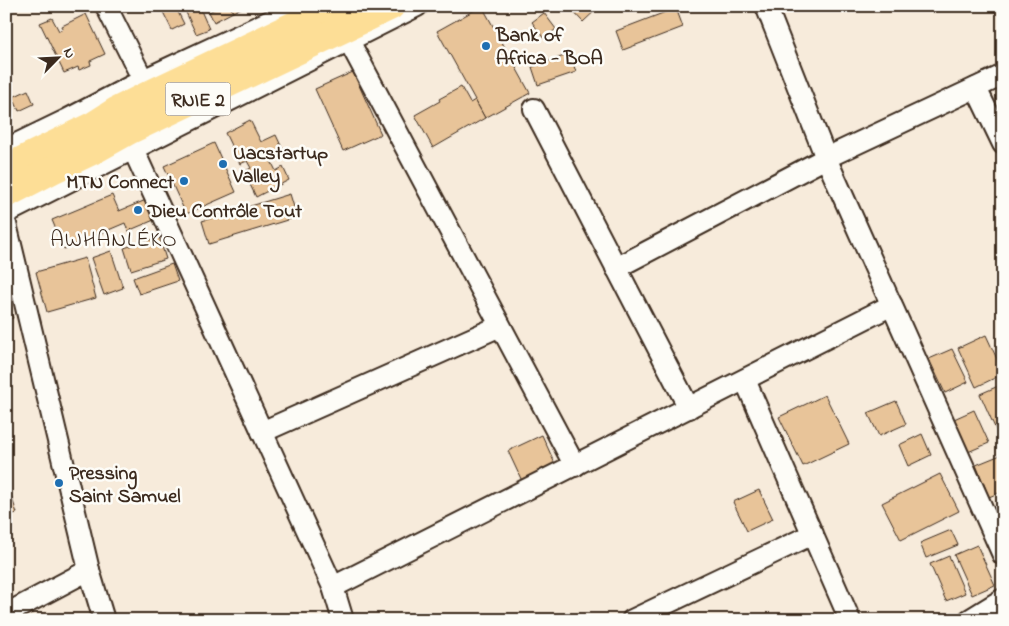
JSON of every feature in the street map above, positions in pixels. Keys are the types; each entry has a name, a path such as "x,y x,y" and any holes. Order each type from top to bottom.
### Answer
{"highway":[{"name":"RNIE 2","path":"6,168 94,125 152,93 335,6"},
{"name":"RNIE 2","path":"6,194 130,130 391,6"}],"street":[{"path":"106,6 143,80"},
{"path":"6,149 143,80 302,6"},
{"path":"6,213 417,6"},
{"path":"766,6 826,158 1003,554"},
{"path":"349,41 574,466"},
{"path":"616,268 826,158 1003,75"},
{"path":"976,88 1003,144"},
{"path":"534,109 689,408"},
{"path":"133,149 333,587 343,620"},
{"path":"6,224 89,570 104,620"},
{"path":"333,587 892,305"},
{"path":"262,432 500,326"},
{"path":"745,380 850,620"},
{"path":"632,620 813,534"},
{"path":"6,614 89,570"},
{"path":"969,620 1003,599"}],"building":[{"path":"175,6 184,24 172,30 163,12"},
{"path":"183,6 199,6 209,29 196,34"},
{"path":"220,6 230,6 233,12 214,22 209,12"},
{"path":"230,6 245,6 233,12"},
{"path":"482,6 530,93 485,118 437,31"},
{"path":"568,6 600,6 583,22"},
{"path":"676,8 683,27 623,50 616,31"},
{"path":"544,13 556,29 544,39 532,22"},
{"path":"86,14 105,54 90,61 91,65 79,70 78,67 64,73 40,23 52,18 59,31 63,29 62,26"},
{"path":"570,54 576,72 538,85 532,67"},
{"path":"353,72 381,134 343,151 315,89"},
{"path":"461,87 470,103 475,100 485,118 433,148 415,115"},
{"path":"28,90 34,104 19,111 13,97"},
{"path":"250,120 261,142 276,135 283,150 269,157 276,171 283,167 289,180 256,197 244,172 251,168 247,161 240,164 225,133"},
{"path":"214,143 236,192 186,214 164,166"},
{"path":"290,194 297,217 209,244 202,221"},
{"path":"112,195 119,211 146,200 154,220 128,231 125,223 64,249 52,220"},
{"path":"159,237 166,259 131,270 124,248"},
{"path":"111,251 123,288 104,295 91,258"},
{"path":"85,258 96,298 47,312 36,272"},
{"path":"172,264 178,281 139,294 133,278"},
{"path":"6,303 13,318 6,321"},
{"path":"986,335 1003,374 976,387 958,348"},
{"path":"952,349 968,382 945,393 929,359"},
{"path":"1003,384 1003,427 996,430 980,394"},
{"path":"825,395 849,444 803,466 779,417"},
{"path":"896,401 906,424 879,436 868,413"},
{"path":"974,410 989,443 968,452 954,419"},
{"path":"922,434 931,455 908,466 899,445"},
{"path":"542,435 556,466 522,481 508,451"},
{"path":"1003,454 1003,491 989,497 976,465"},
{"path":"940,474 959,511 901,540 882,503"},
{"path":"8,487 17,513 6,516 6,488"},
{"path":"759,490 773,519 747,531 733,502"},
{"path":"951,530 958,545 926,558 920,543"},
{"path":"977,545 995,585 972,595 954,555"},
{"path":"949,556 965,593 946,601 930,564"}],"place":[{"name":"Bank of Africa - BOA","path":"486,46"},
{"name":"Uacstartup Valley","path":"223,164"},
{"name":"MTN Connect","path":"184,181"},
{"name":"Dieu Contrôle Tout","path":"138,210"},
{"name":"Pressing Saint Samuel","path":"59,483"}],"district":[{"name":"AWHANLÉKO","path":"114,238"}]}
